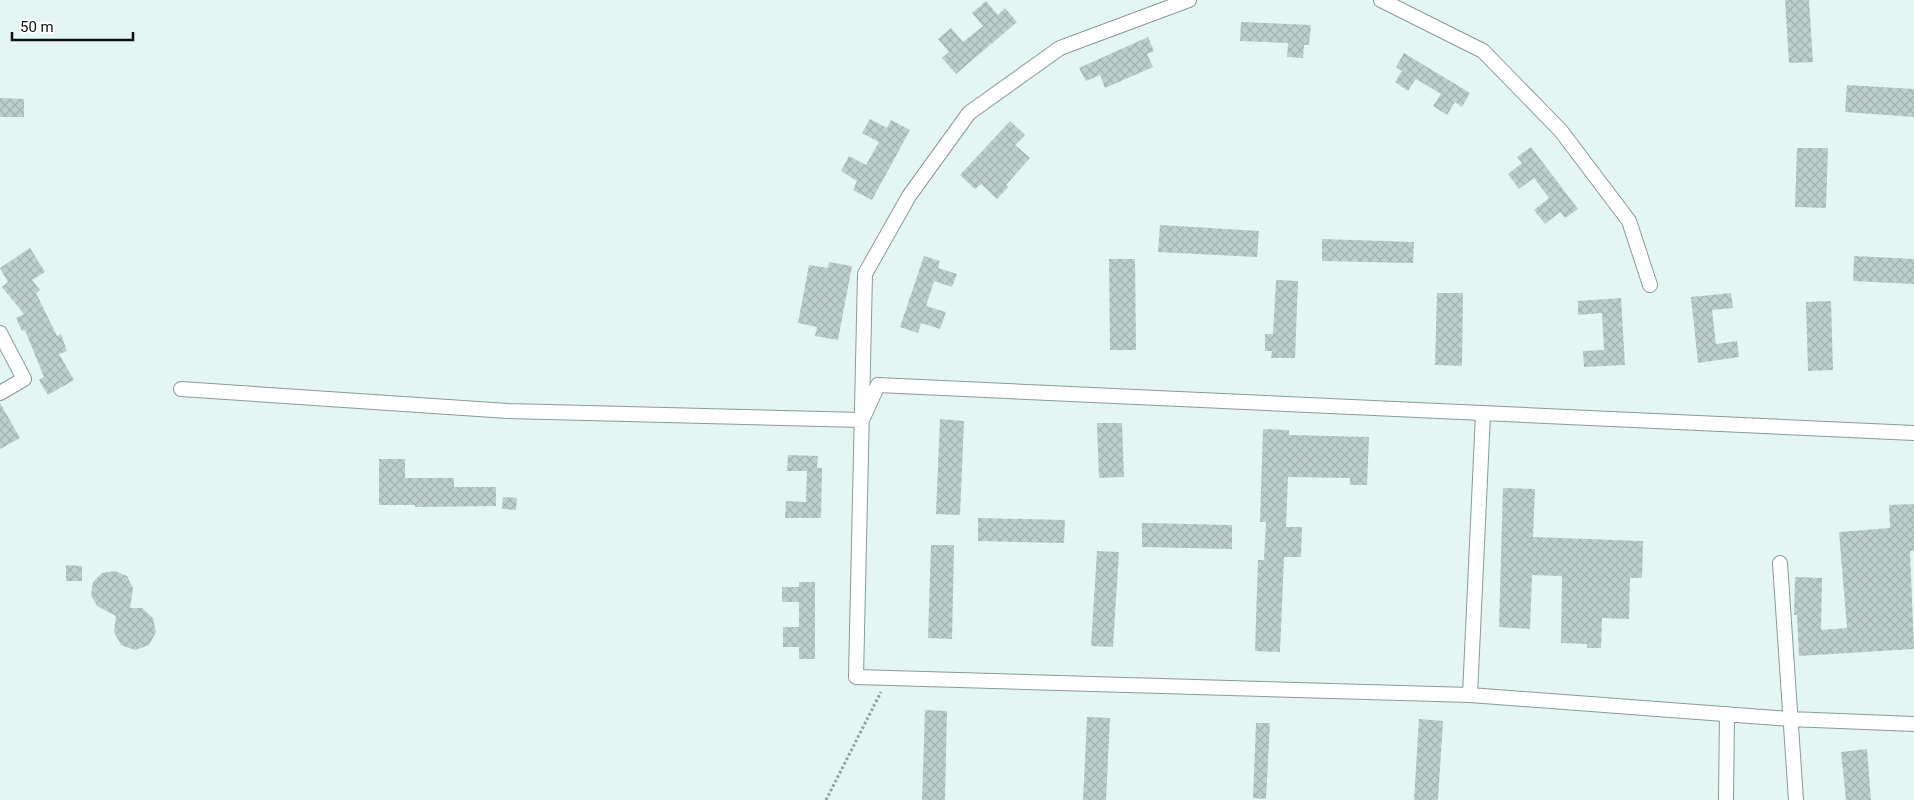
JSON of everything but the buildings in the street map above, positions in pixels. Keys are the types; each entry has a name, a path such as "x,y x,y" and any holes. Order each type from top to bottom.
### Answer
{"street":[{"path":"1189,0 1060,48 969,113 909,196 865,274 856,677 1470,695 1790,719 1914,724"},
{"path":"1381,0 1483,51 1561,131 1629,222 1650,285"},
{"path":"0,333 24,379 0,393"},
{"path":"862,420 878,385 1914,433"},
{"path":"181,389 508,411 862,420"},
{"path":"1470,695 1483,414"},
{"path":"1780,563 1796,800"},
{"path":"1726,714 1726,800"}],"path":[{"path":"826,800 888,678"}]}
